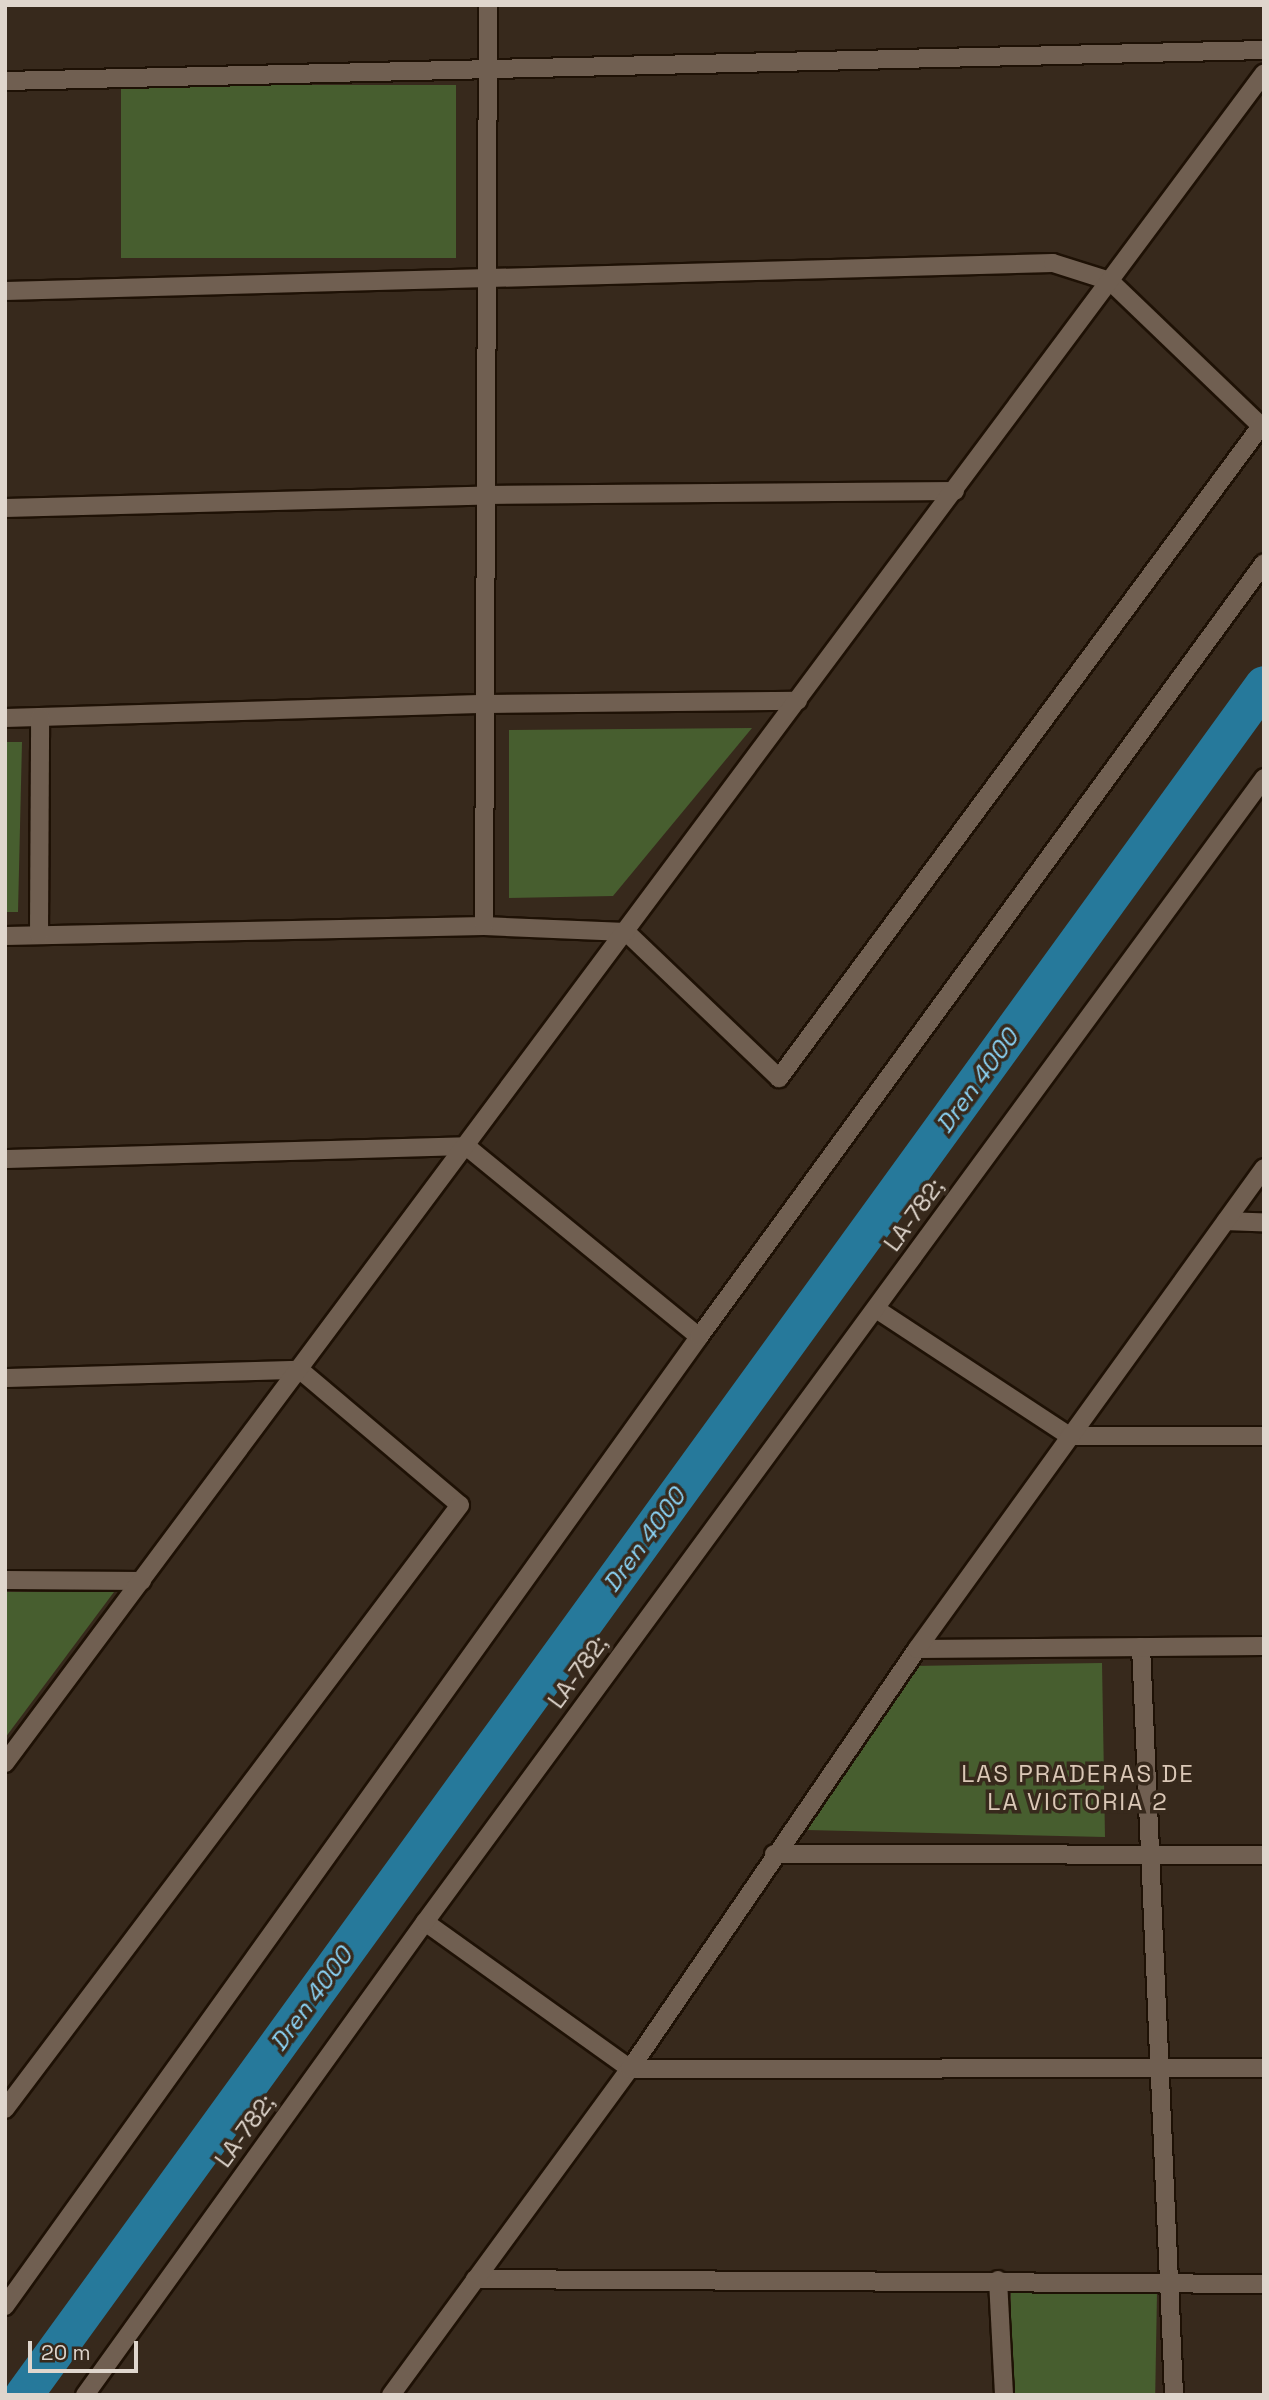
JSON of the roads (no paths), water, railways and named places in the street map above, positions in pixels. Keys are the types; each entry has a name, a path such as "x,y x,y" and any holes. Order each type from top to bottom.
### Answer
{"street":[{"path":"485,926 488,704 488,5"},
{"path":"5,81 488,66 1264,50"},
{"path":"5,1763 1264,73"},
{"path":"5,291 487,276 1053,263 1110,281 1261,426 779,1078 626,932 485,926 5,936"},
{"path":"5,508 487,495 955,491"},
{"path":"5,2306 699,1337 1264,563"},
{"path":"5,718 488,704 798,701"},
{"path":"39,935 40,717"},
{"name":"LA-782;","path":"85,2395 425,1922 1264,778"},
{"path":"5,1159 466,1146 699,1337"},
{"path":"391,2395 630,2069 774,1854 917,1649 1264,1168"},
{"path":"1226,1221 1264,1222"},
{"path":"876,1309 1069,1436 1264,1436"},
{"path":"5,1378 300,1370 460,1505 5,2109"},
{"path":"5,1580 142,1581"},
{"path":"917,1649 1264,1646"},
{"path":"1142,1647 1174,2395"},
{"path":"774,1854 1264,1855"},
{"path":"425,1922 630,2069 1264,2068"},
{"path":"475,2279 998,2280 1264,2284"},
{"path":"998,2280 1004,2395"}],"waterway":[{"name":"Dren 4000","path":"24,2395 1264,685"}],"district":[{"name":"LAS PRADERAS DE LA VICTORIA 2","path":"1078,1788"}]}
